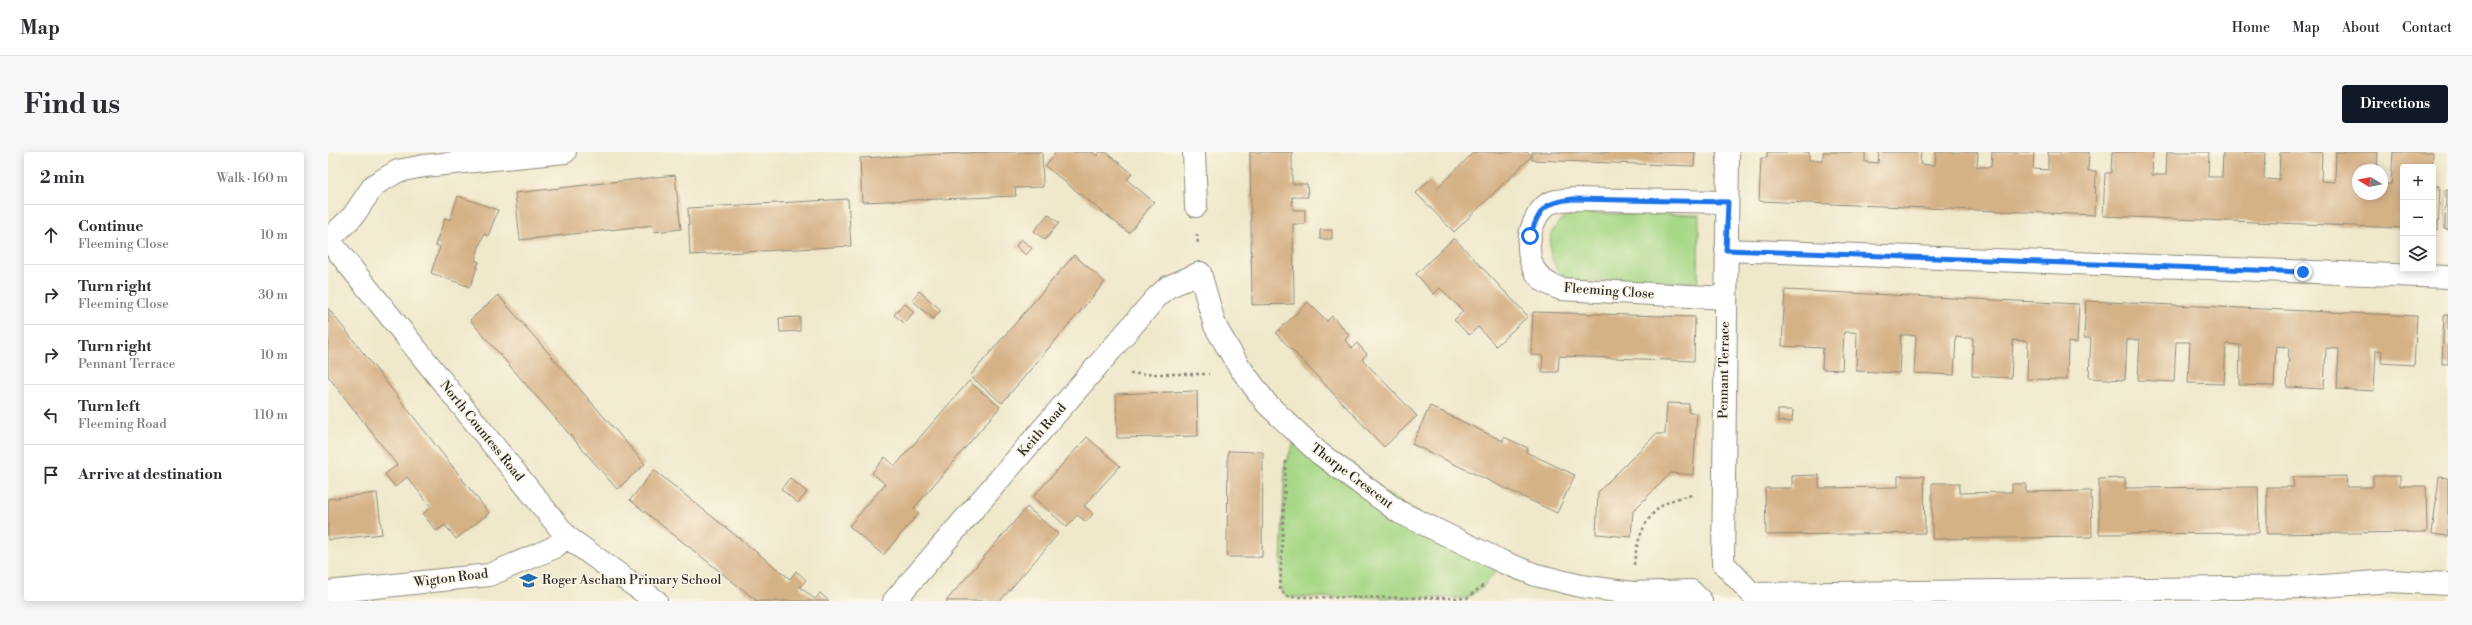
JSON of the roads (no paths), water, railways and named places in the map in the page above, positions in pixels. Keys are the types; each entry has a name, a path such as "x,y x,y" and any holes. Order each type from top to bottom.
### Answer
{"street":[{"path":"328,239 353,216 374,185 398,171 424,166 565,152"},
{"path":"1194,152 1196,206"},
{"name":"Pennant Terrace","path":"1728,152 1723,563 1752,594 2309,586 2391,581 2448,584"},
{"name":"Fleeming Close","path":"1726,298 1561,289 1544,281 1536,271 1529,253 1530,236 1535,220 1544,206 1555,201 1573,199 1728,202"},
{"name":"North Countess Road","path":"328,239 567,537 656,601"},
{"path":"1726,250 2448,277"},
{"name":"Thorpe Crescent","path":"1200,273 1214,326 1238,365 1267,404 1319,453 1399,512 1503,562 1536,576 1581,586 1632,593 1692,591 1701,601"},
{"name":"Keith Road","path":"894,601 1097,366 1168,287 1200,273"},
{"name":"Wigton Road","path":"328,592 489,575 538,555 567,537"}],"place":[{"name":"Roger Ascham Primary School","path":"529,580"}]}
